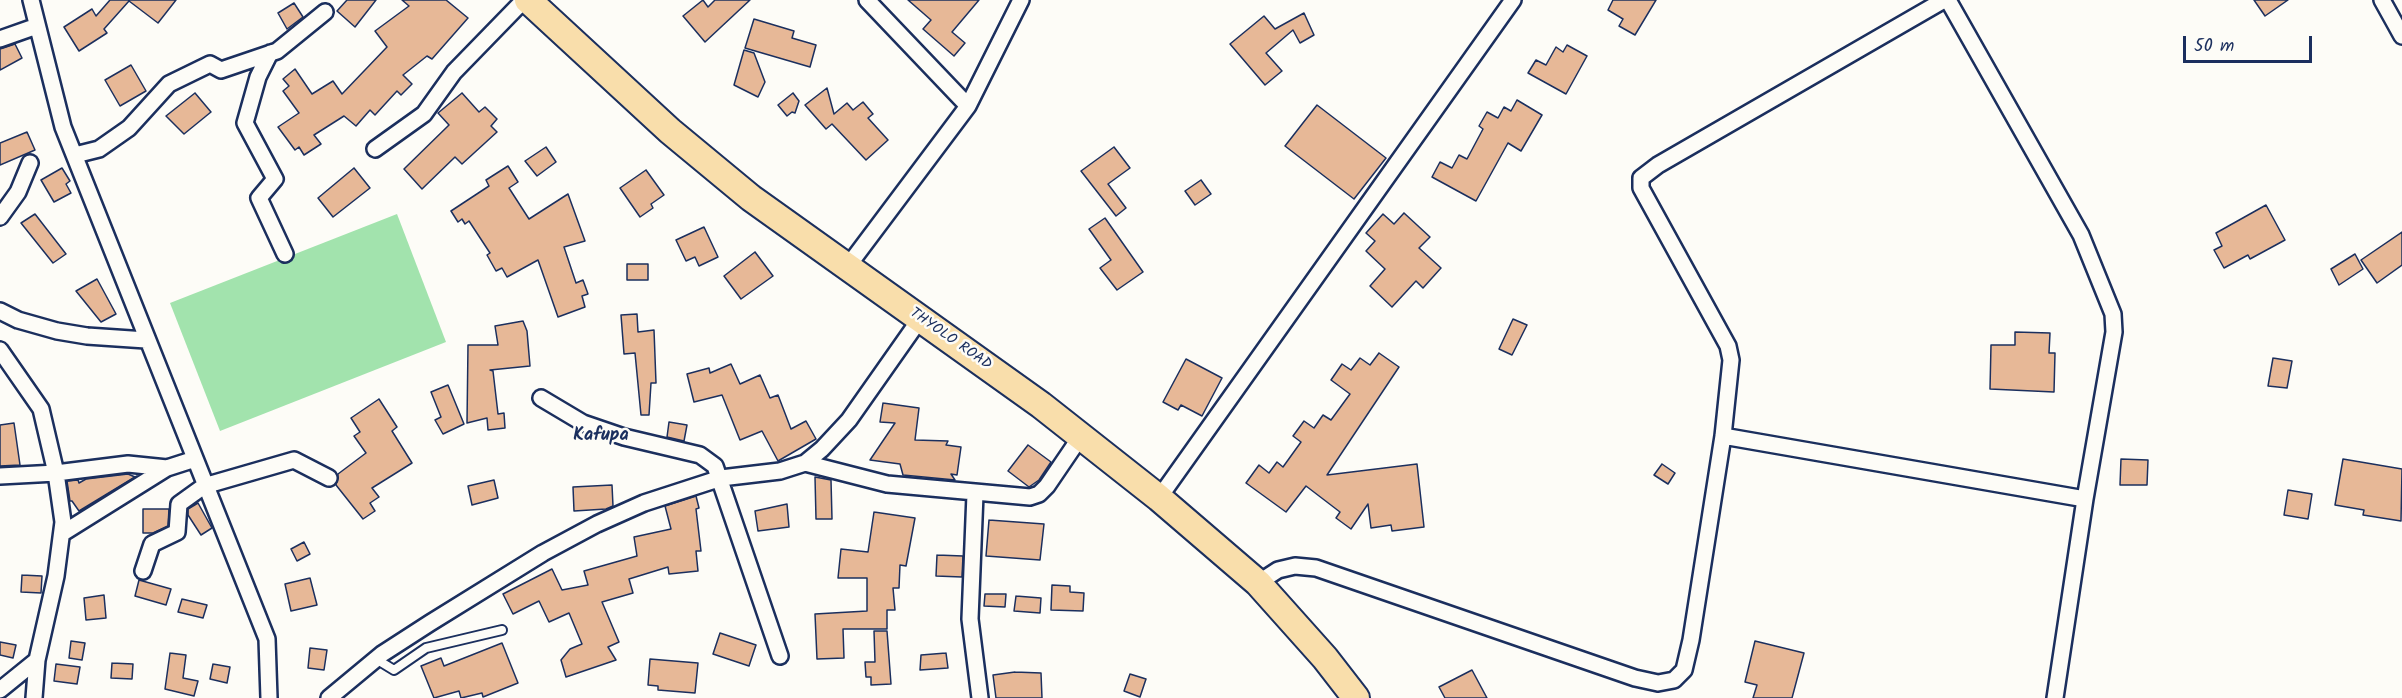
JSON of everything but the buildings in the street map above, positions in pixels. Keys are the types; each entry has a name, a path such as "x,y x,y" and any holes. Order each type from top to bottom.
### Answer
{"highway":[{"name":"THYOLO ROAD","path":"526,0 670,131 751,198 1041,405 1159,498 1258,583 1325,658 1356,698"}],"street":[{"path":"31,0 63,127 114,251 146,340 204,486 267,639 269,698"},
{"path":"375,149 424,114 454,72 526,0"},
{"path":"867,0 968,106"},
{"path":"848,266 968,106 1021,0"},
{"path":"1159,498 1513,0"},
{"path":"1258,583 1278,570 1295,566 1316,567 1635,678 1658,683 1674,680 1684,670 1691,640 1723,436 1731,360 1728,346 1641,188 1641,178 1658,165 1946,0 2081,235 2113,314 2114,332 2085,499 2055,698"},
{"path":"2382,0 2402,36"},
{"path":"75,155 99,149 129,128 169,84 210,63 221,70 277,51 325,12"},
{"path":"0,39 37,26"},
{"path":"270,53 258,77 245,123 259,144 275,179 259,198 285,254"},
{"path":"0,217 18,192 30,163"},
{"path":"0,311 18,320 57,331 87,336 146,340"},
{"path":"329,698 376,659 543,553 597,524 644,503 721,478 780,471 805,464 849,420 920,319"},
{"path":"0,350 41,409 56,473 63,533 37,660 34,698"},
{"path":"541,398 583,423 624,437 700,455 715,466 780,656"},
{"path":"805,464 887,484 975,494 1030,497 1039,494 1081,436"},
{"path":"1723,436 2085,499"},
{"path":"63,533 167,468 195,459"},
{"path":"143,571 152,544 177,532 179,504 204,486 294,460 330,478"},
{"path":"0,476 56,473 128,464 167,468"},
{"path":"975,494 970,619 980,698"},
{"path":"0,690 37,660"}],"lane":[{"path":"376,659 394,670 426,648 502,630"}],"green space":[{"path":"397,214 446,342 220,431 170,303"}],"district":[{"name":"Kafupa","path":"601,437"}]}
